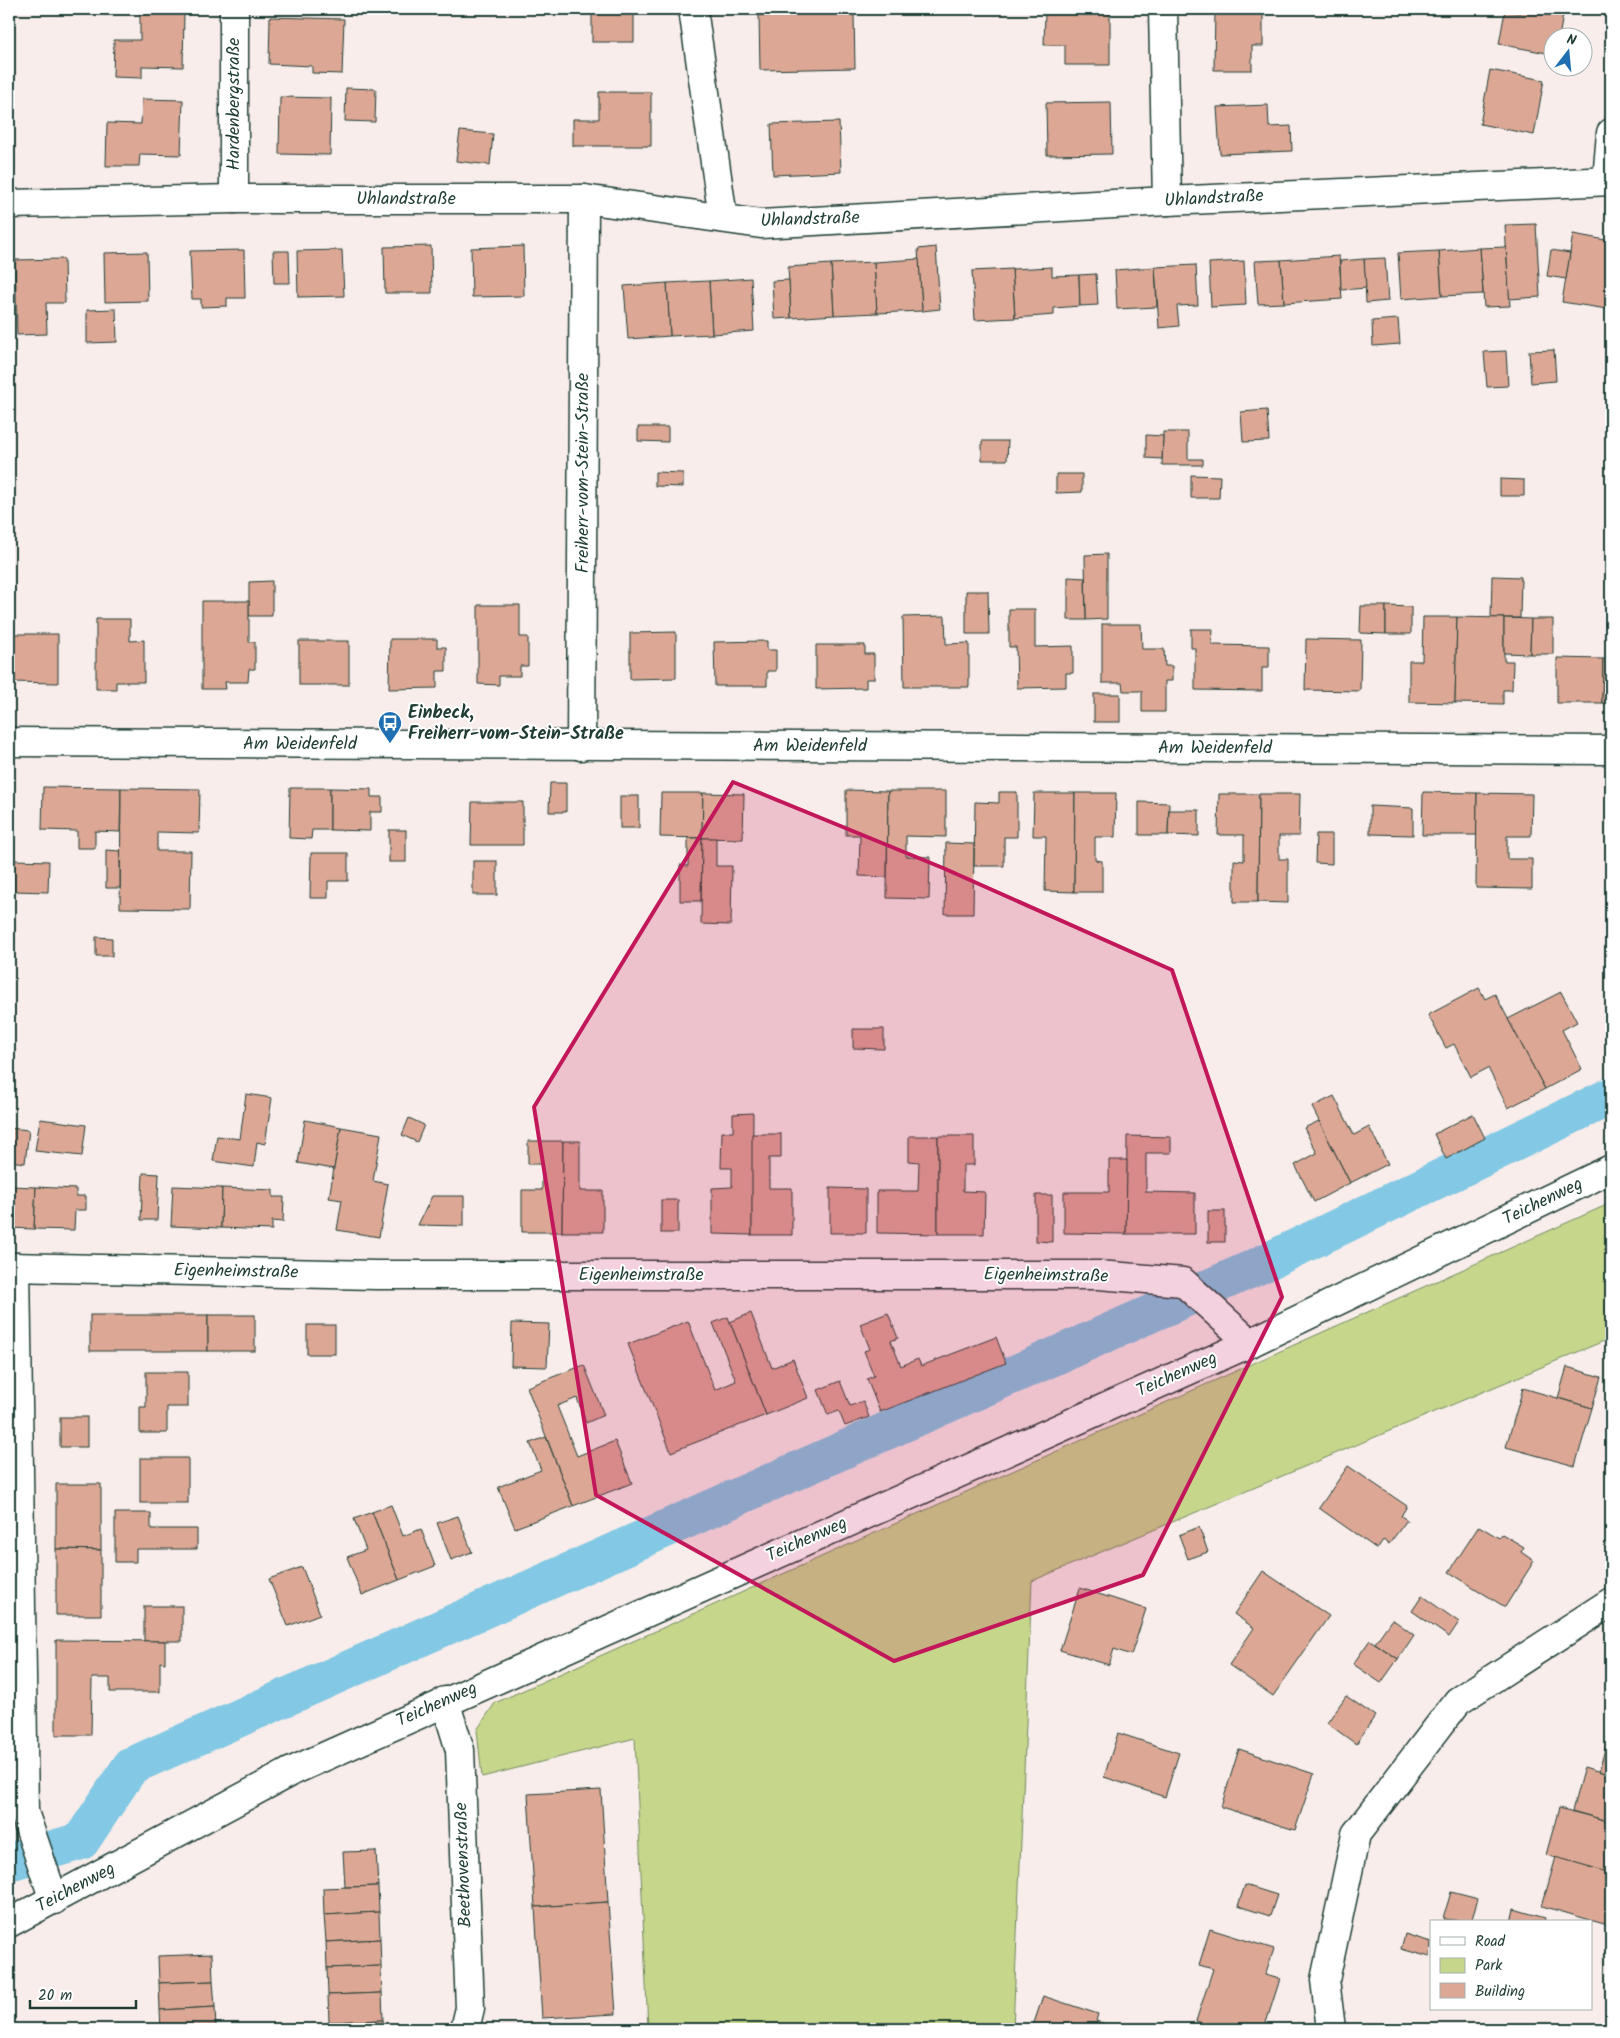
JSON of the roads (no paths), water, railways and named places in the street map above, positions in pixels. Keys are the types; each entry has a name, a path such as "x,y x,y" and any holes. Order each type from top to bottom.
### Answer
{"street":[{"name":"Hardenbergstraße","path":"234,9 234,199"},
{"path":"693,9 723,218"},
{"path":"1163,9 1167,201"},
{"path":"1609,181 1611,133"},
{"name":"Uhlandstraße","path":"9,204 234,199 584,199 761,224 1167,201 1609,181"},
{"name":"Freiherr-vom-Stein-Straße","path":"581,746 584,199"},
{"name":"Am Weidenfeld","path":"9,742 1611,750"},
{"name":"Teichenweg","path":"9,1923 290,1772 1249,1342 1611,1169"},
{"path":"12,1267 20,1814 53,1899"},
{"name":"Eigenheimstraße","path":"12,1267 376,1275 1099,1275 1183,1282 1249,1342"},
{"path":"1331,2029 1325,1980 1356,1834 1458,1701 1611,1602"},
{"name":"Beethovenstraße","path":"445,1701 460,1750 470,2008 465,2029"}],"waterway":[{"path":"9,1862 81,1841 131,1766 1256,1267 1611,1096"}],"place":[{"name":"Einbeck, Freiherr-vom-Stein-Straße","path":"390,744"}]}
